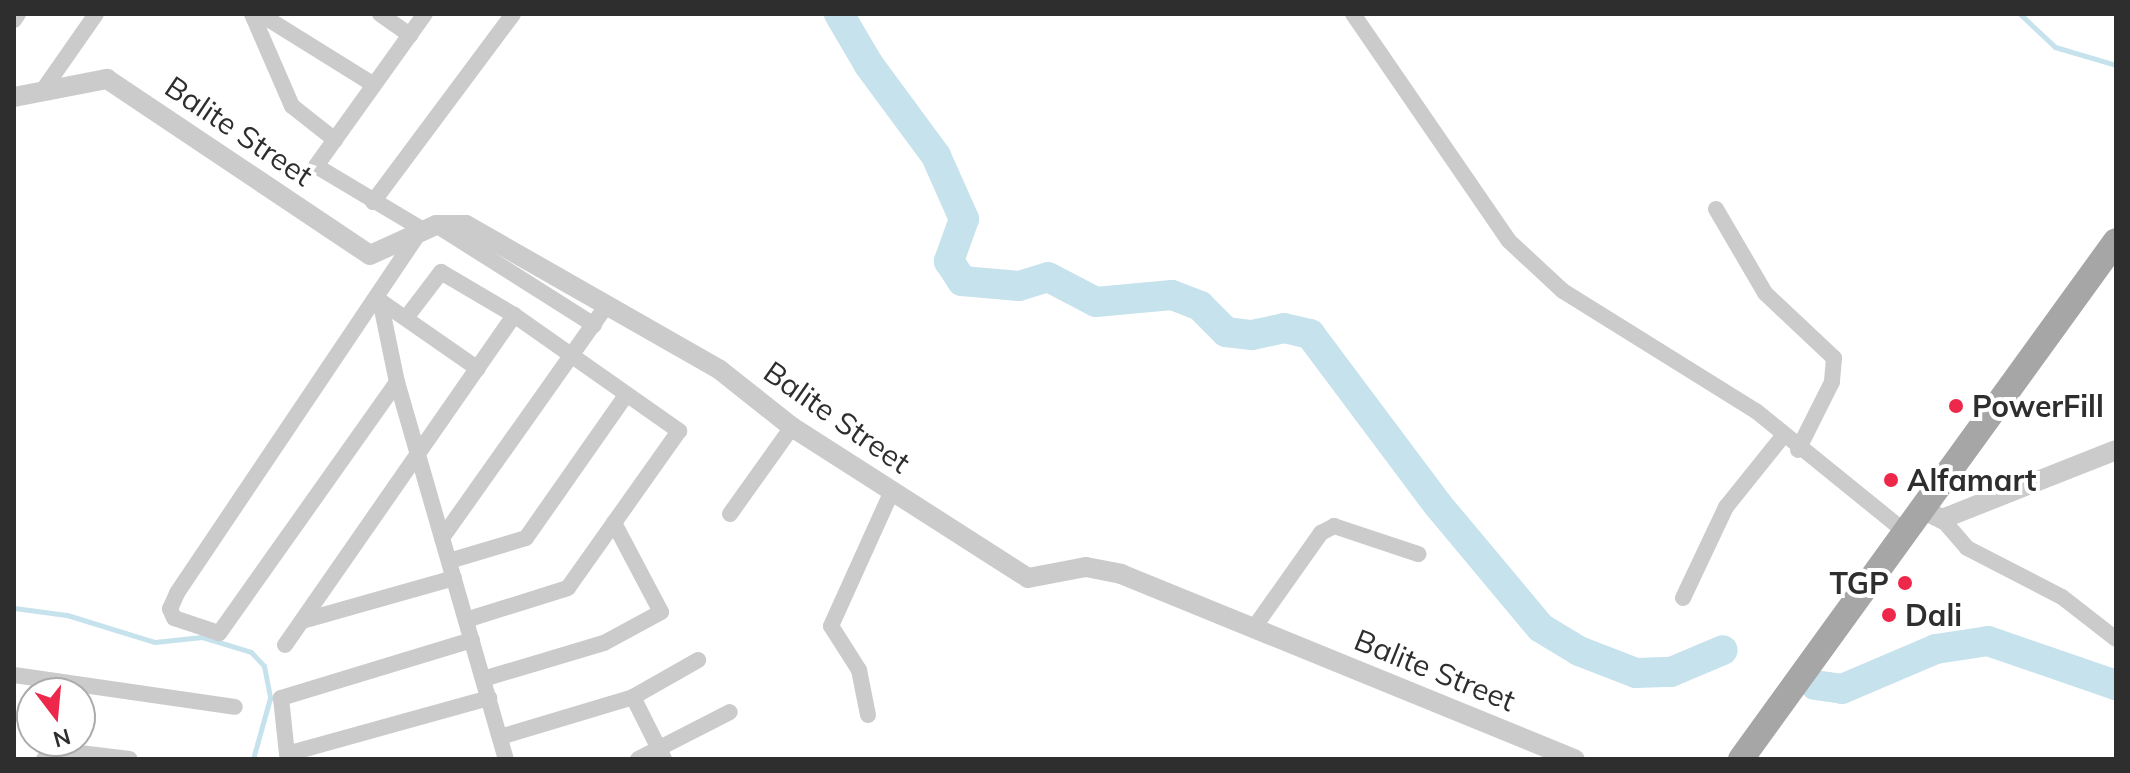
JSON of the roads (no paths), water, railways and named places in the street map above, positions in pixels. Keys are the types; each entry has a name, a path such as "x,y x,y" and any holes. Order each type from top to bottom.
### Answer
{"main road":[{"path":"1741,759 1903,530 1931,514 2116,241"}],"street":[{"path":"14,20 18,14"},
{"path":"14,97 43,90 96,14"},
{"path":"252,14 292,106 335,140"},
{"path":"260,14 374,85"},
{"path":"380,14 410,35"},
{"path":"425,14 316,166 373,202 594,325"},
{"path":"373,202 513,14"},
{"path":"1353,14 1509,241 1563,291 1756,411 1798,450 1903,530"},
{"name":"Balite Street","path":"43,90 107,79 370,255 426,231 466,225 720,370 792,427 1028,578 1101,568 1575,759"},
{"path":"1716,209 1765,293 1834,358 1832,382 1798,450"},
{"path":"397,382 219,633 174,618 170,609 177,593 377,298 426,231"},
{"path":"406,318 441,272 514,315 571,359 679,431 568,588 466,620"},
{"path":"377,298 478,369"},
{"path":"377,298 397,382 500,737 501,758"},
{"path":"442,538 606,306"},
{"path":"285,645 419,458 514,315"},
{"path":"449,561 526,538 626,395"},
{"path":"730,514 792,427"},
{"path":"1683,598 1726,507 1783,436"},
{"path":"2116,450 1931,514 1967,548 2062,597 2116,639"},
{"path":"868,715 859,670 831,626 891,493"},
{"path":"483,679 604,643 661,612 614,523"},
{"path":"1253,629 1321,533 1334,526 1418,554"},
{"path":"302,621 454,578"},
{"path":"472,640 281,698 287,754 489,698"},
{"path":"500,737 633,697 698,660"},
{"path":"14,675 235,707"},
{"path":"633,697 662,755"},
{"path":"638,759 662,755 730,712"},
{"path":"44,759 63,751 130,759"}],"waterway":[{"path":"839,14 869,65 936,156 964,219 949,261 962,281 1019,286 1048,277 1096,302 1172,295 1200,306 1226,332 1252,335 1284,328 1310,334 1438,505 1541,628 1579,651 1636,673 1671,672 1723,650"},
{"path":"2020,14 2055,47 2116,65"},
{"path":"14,608 67,615 155,642 202,637 251,652 264,666 270,698 253,759"},
{"path":"1815,685 1842,689 1936,649 1988,641 2116,685"}],"place":[{"name":"PowerFill","path":"1956,406"},
{"name":"Alfamart","path":"1891,480"},
{"name":"TGP","path":"1905,583"},
{"name":"Dali","path":"1889,615"}]}
